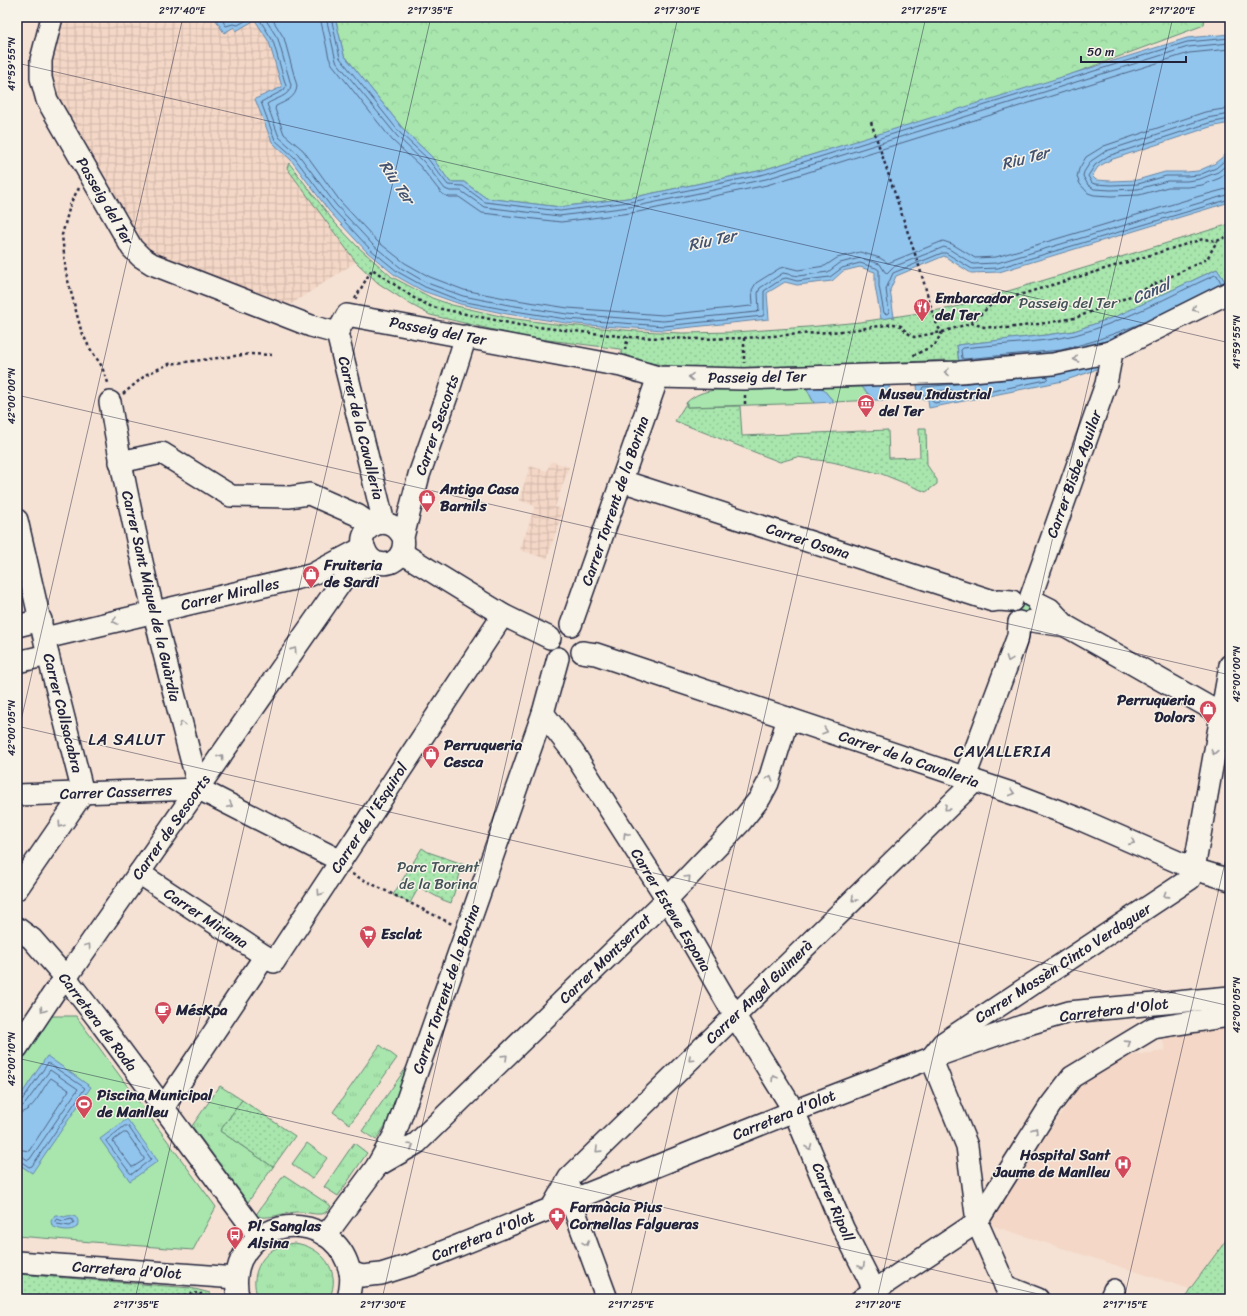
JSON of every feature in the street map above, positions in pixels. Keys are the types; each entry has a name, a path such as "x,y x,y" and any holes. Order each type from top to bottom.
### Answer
{"street":[{"name":"Passeig del Ter","path":"52,17 41,60 41,78 47,100 132,248 141,257 152,264 311,326 337,333"},
{"name":"Passeig del Ter","path":"347,314 620,366 658,377 744,379 960,372 1053,364 1110,352 1230,292"},
{"path":"337,333 347,314"},
{"name":"Carrer de la Cavalleria","path":"337,333 378,525"},
{"name":"Carrer Sescorts","path":"402,545 419,475 448,393 466,336"},
{"name":"Carrer Bisbe Aguilar","path":"970,779 1018,636 1019,608 1106,384 1111,358 1110,352"},
{"name":"Carrer Torrent de la Borina","path":"571,625 658,377"},
{"name":"Carrer Sant Miquel de la Guàrdia","path":"110,402 120,462 153,612 199,789"},
{"path":"120,462 162,453 231,496 290,497 309,494 378,525 396,527 402,545 398,559 390,563 383,564 370,555 363,542 364,536 368,530 378,525"},
{"name":"Carrer Osona","path":"622,481 1019,608 1066,626 1219,712"},
{"name":"Carrer Collsacabra","path":"17,520 83,793 17,890"},
{"path":"402,545 503,614 550,638"},
{"name":"Carrer Miralles","path":"17,662 45,638 311,575 370,555"},
{"name":"Carrer de Sescorts","path":"17,1048 199,789 347,574 370,555"},
{"path":"311,575 324,590 325,605"},
{"name":"Carrer de l'Esquirol","path":"269,959 341,860 503,614"},
{"path":"571,625 581,631 585,641 582,652 574,659 564,660 558,658 552,651 549,642 555,628 571,625"},
{"name":"Carrer Miralles","path":"17,626 45,638"},
{"name":"Carrer de la Cavalleria","path":"582,652 596,654 1017,795 1077,818 1194,869 1230,880"},
{"name":"Carrer Torrent de la Borina","path":"324,1235 332,1227 377,1166 395,1134 543,712 558,658"},
{"path":"1194,869 1219,712 1230,666"},
{"name":"Carrer Esteve Espona","path":"543,712 573,752 667,899 735,1016 794,1111"},
{"name":"Carrer Montserrat","path":"377,1166 417,1143 667,899 740,823 760,798 768,783 788,718"},
{"name":"Carrer Angel Guimerà","path":"550,1209 569,1178 735,1016 970,779"},
{"name":"Carrer Casserres","path":"17,794 199,789 341,860"},
{"name":"Carrer Mossèn Cinto Verdaguer","path":"931,1058 943,1043 1190,879 1194,869"},
{"name":"Carrer Miriana","path":"139,873 269,959"},
{"name":"Carretera de Roda","path":"17,928 32,939 98,1018 258,1237"},
{"path":"163,1108 269,959"},
{"name":"Carretera d'Olot","path":"350,1272 362,1276 381,1274 418,1262 794,1111 931,1058 1022,1026 1069,1012 1230,998"},
{"path":"872,1296 977,1222 1050,1106 1072,1077 1153,1028 1230,1016"},
{"path":"931,1058 967,1146 977,1222 1008,1292 1038,1299"},
{"name":"Carrer Ripoll","path":"794,1111 872,1296"},
{"path":"569,1178 571,1201 607,1299"},
{"path":"239,1299 237,1295 236,1278 239,1265 245,1253 258,1237 269,1231 287,1226 307,1227 324,1235 336,1245 345,1258 350,1272 351,1287 348,1299"},
{"name":"Carretera d'Olot","path":"17,1262 236,1278"}],"path":[{"path":"17,19 21,17"},
{"path":"871,122 920,269 935,321 942,332 935,345 911,356"},
{"path":"88,172 71,202 62,235 63,254 77,318 87,341 109,382 110,402 125,393 147,374 169,364 251,354 274,354"},
{"name":"Passeig del Ter","path":"347,314 372,269 414,298 432,307 519,325 628,337 698,339 744,338 844,331 894,324 901,326 906,332 914,337 942,332 971,323 993,303 1203,239 1217,241 1230,235"},
{"path":"971,323 984,328 1007,328 1075,318 1126,298 1207,259 1217,241"},
{"path":"625,353 628,337"},
{"path":"744,338 744,368"},
{"path":"341,860 348,872 466,931"},
{"path":"195,1299 205,1288"},
{"path":"106,1299 138,1295 167,1298 202,1293"}],"shaded area":[{"path":"60,17 217,17 217,20 234,27 236,31 255,19 269,42 282,87 255,99 272,142 291,160 287,168 356,262 282,310 144,251 53,97 49,60"},
{"path":"551,461 569,467 555,507 563,510 547,559 520,550 535,506 519,500 530,466 547,471"},
{"name":"Hospital Sant Jaume de Manlleu","path":"1230,1022 1230,1235 1190,1289 987,1224 1044,1134 1047,1134 1074,1096 1081,1083 1107,1064 1133,1055 1165,1051 1162,1034"}],"green space":[{"path":"335,17 1205,17 1204,25 1056,80 763,170 635,197 560,207 486,198 464,182 450,182 431,156 404,130 344,55"},
{"name":"Passeig del Ter","path":"289,163 335,223 357,246 392,277 432,298 452,305 509,318 554,324 682,333 735,332 860,322 952,308 1230,224 1230,285 1228,286 1217,269 1117,316 1074,331 957,345 959,364 945,360 688,369 632,360 624,357 620,349 524,337 430,315 378,283 356,262 287,168"},
{"path":"806,387 814,403 687,407 687,402 693,397 715,390"},
{"path":"862,387 874,400 834,402 822,388"},
{"path":"687,402 687,407 740,406 742,436 888,430 889,458 920,457 919,428 926,428 927,465 937,480 937,484 926,492 882,474 832,462 797,457 780,462 675,421"},
{"path":"1023,602 1028,603 1032,610 1030,615 1018,613 1018,606"},
{"name":"Parc Torrent de la Borina","path":"422,848 428,852 463,864 451,903 419,887 410,903 393,895"},
{"name":"Piscina Municipal de Manlleu","path":"51,1016 76,1016 216,1207 193,1250 17,1236 17,1066"},
{"path":"380,1045 397,1058 350,1124 333,1112"},
{"path":"408,1065 392,1115 376,1140 362,1131"},
{"path":"220,1086 242,1100 220,1131 273,1167 248,1202 192,1126"},
{"path":"242,1100 295,1136 273,1167 220,1131"},
{"path":"307,1143 327,1158 312,1179 292,1164"},
{"path":"354,1143 367,1153 338,1196 324,1187"},
{"path":"284,1175 331,1206 322,1214 299,1212 270,1217 255,1216"},
{"path":"1230,1235 1230,1299 1184,1299 1190,1289"},
{"path":"294,1243 313,1249 327,1262 333,1279 333,1289 329,1299 259,1299 256,1292 255,1277 260,1263 264,1257 276,1248"},
{"path":"17,1274 191,1288 210,1293 213,1299 17,1299"}],"water":[{"name":"Riu Ter","path":"217,17 335,17 344,55 404,130 431,156 450,182 464,182 486,198 560,207 635,197 763,170 1187,38 1230,34 1230,123 1210,127 1110,160 1098,167 1092,176 1096,180 1137,180 1165,172 1198,171 1214,164 1230,151 1230,202 999,272 971,273 944,256 896,276 890,290 894,317 881,319 875,286 875,272 860,267 843,271 832,281 797,285 785,282 767,293 769,319 664,330 566,323 507,314 460,304 423,291 396,276 367,252 329,211 291,160 272,142 255,99 282,87 269,42 255,20 236,31 234,27 224,33 216,20"},
{"path":"1217,269 1228,286 1127,334 1075,351 959,364 957,345 1074,331 1117,316"},
{"path":"1102,360 1105,365 1090,372 1063,381 929,408 928,399 918,399 917,384"},
{"path":"889,384 890,400 874,400 862,387"},
{"path":"806,387 822,388 834,402 814,403"},
{"name":"Piscina Municipal de Manlleu","path":"47,1056 91,1087 32,1173 17,1163 17,1101"},
{"path":"127,1119 158,1161 130,1181 100,1139"},
{"path":"55,1215 64,1217 73,1216 77,1218 77,1227 72,1230 65,1230 52,1226 51,1221"}],"place":[{"name":"Embarcador del Ter","path":"922,322"},
{"name":"Museu Industrial del Ter","path":"866,418"},
{"name":"Antiga Casa Barnils","path":"427,513"},
{"name":"Fruiteria de Sardi","path":"311,589"},
{"name":"Perruqueria Dolors","path":"1208,724"},
{"name":"Perruqueria Cesca","path":"431,769"},
{"name":"Esclat","path":"368,949"},
{"name":"MésKpa","path":"163,1025"},
{"name":"Piscina Municipal de Manlleu","path":"84,1119"},
{"name":"Hospital Sant Jaume de Manlleu","path":"1123,1179"},
{"name":"Farmàcia Pius Cornellas Falgueras","path":"557,1231"},
{"name":"Pl. Sanglas Alsina","path":"235,1250"}],"district":[{"name":"LA SALUT","path":"127,739"},
{"name":"CAVALLERIA","path":"1003,751"}],"water label":[{"name":"Canal","path":"1151,291"}]}
